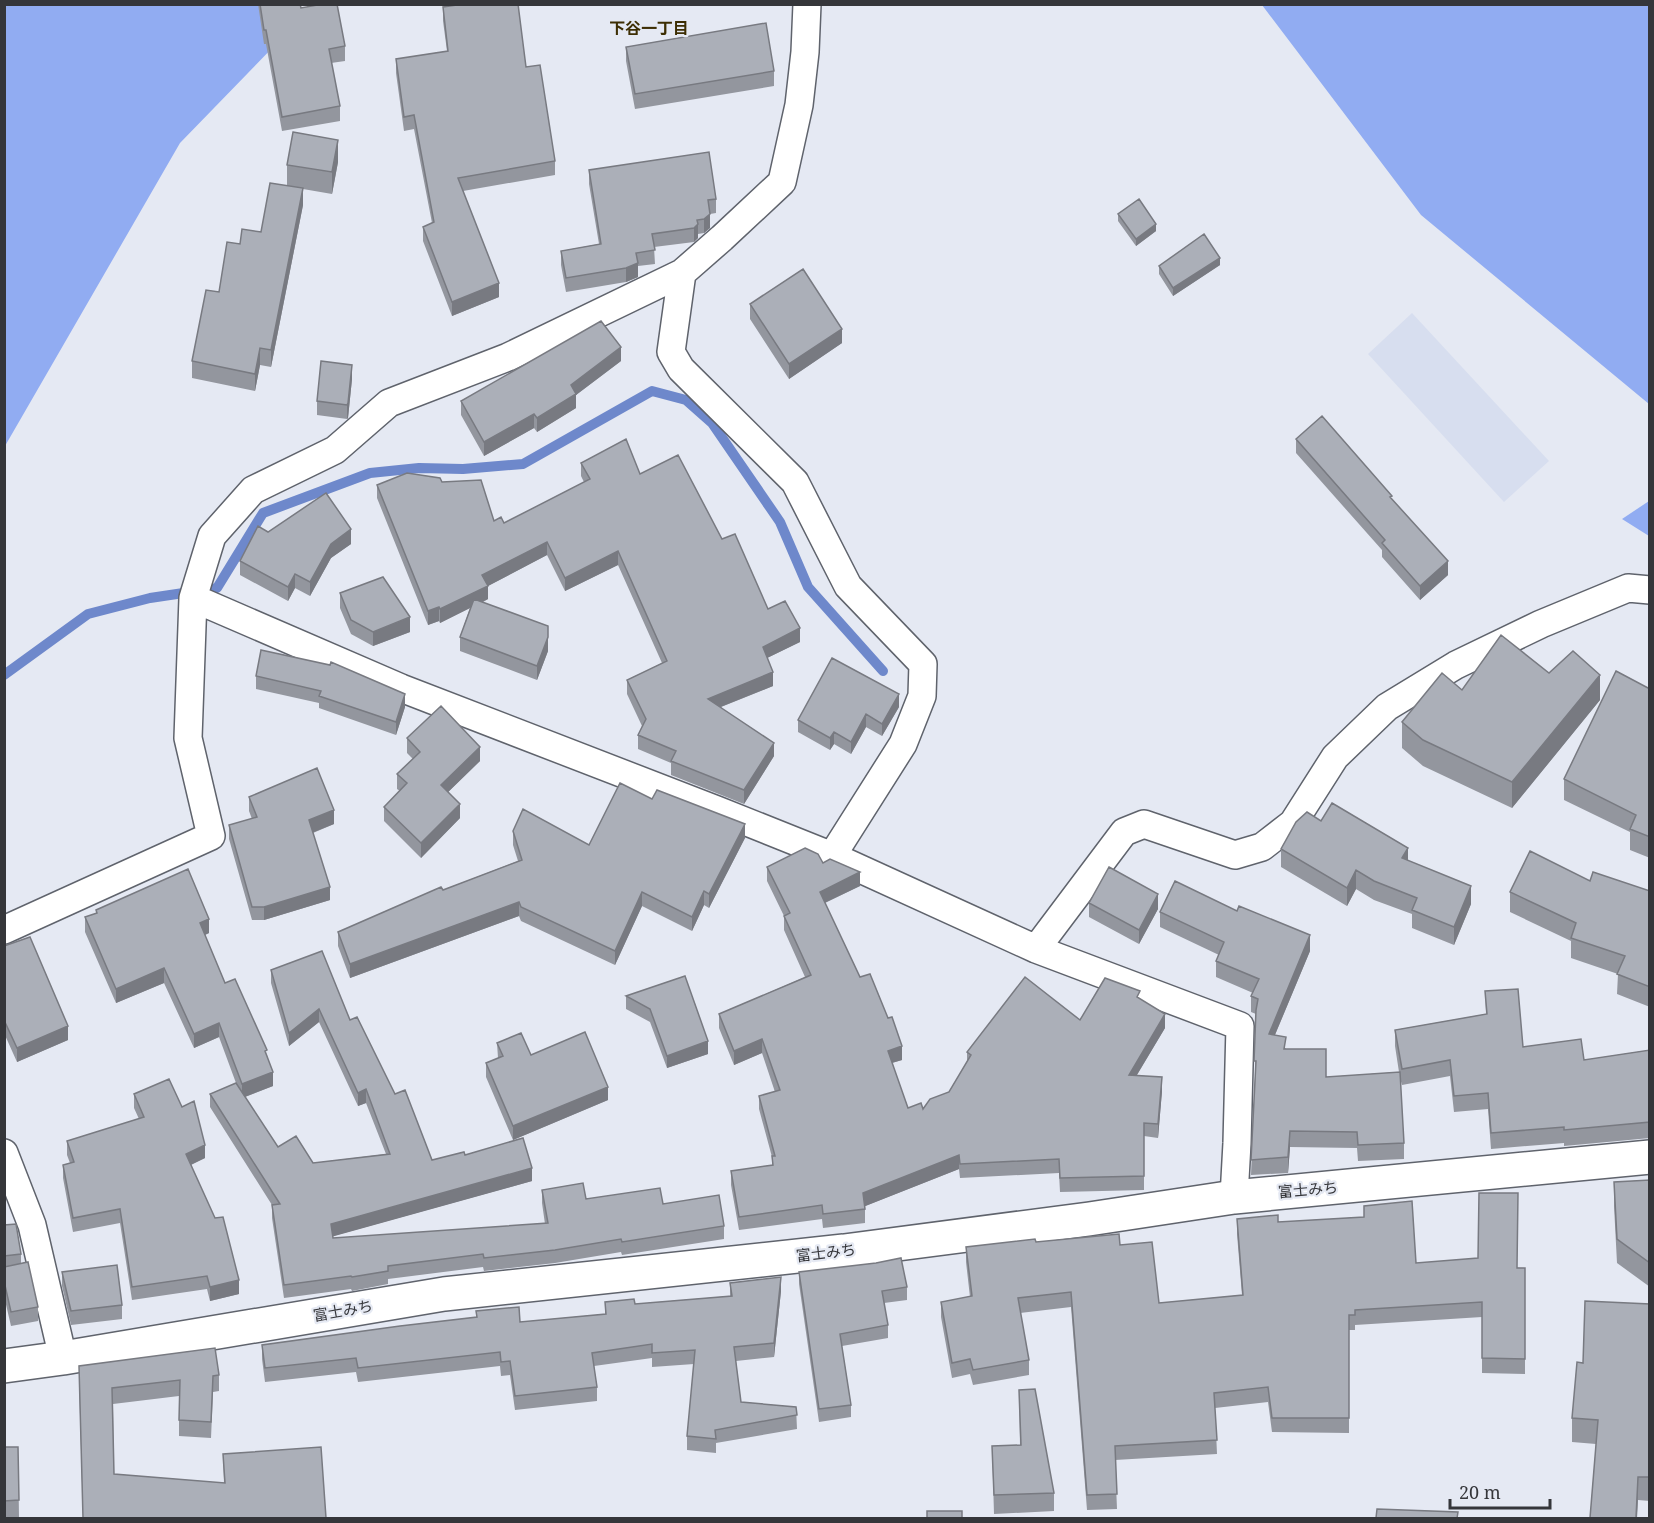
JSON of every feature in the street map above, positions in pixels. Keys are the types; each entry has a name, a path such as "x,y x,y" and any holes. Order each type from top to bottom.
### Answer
{"highway":[{"name":"富士みち","path":"4,1366 444,1294 844,1251 1089,1219 1234,1197 1650,1158"}],"street":[{"path":"4,930 211,836 188,738 193,598 212,536 253,490 335,450 389,403 508,357 682,273 722,238 782,182 799,105 807,4"},
{"path":"682,273 671,352 681,369 795,482 848,586 923,664 922,696 903,744 832,856"},
{"path":"1036,949 1124,832 1144,824 1235,855 1262,847 1293,823 1335,757 1387,707 1456,664 1541,624 1628,588 1650,590"},
{"path":"193,598 401,688 832,856 1036,949 1240,1026 1234,1197"},
{"path":"4,1153 32,1225 63,1358"}],"shaded area":[{"path":"5,5 282,5 278,42 180,143 5,446"},
{"path":"1262,5 1649,5 1649,404 1421,215"},
{"path":"1412,313 1549,461 1504,502 1368,354"},
{"path":"1649,501 1649,536 1622,519"}],"building":[{"path":"260,4 300,4 301,8 337,4 345,46 329,49 340,106 282,117"},
{"path":"464,4 518,4 526,67 540,65 555,161 458,178 499,283 452,302 423,227 434,222 414,115 404,117 396,59 448,51 443,7"},
{"path":"766,23 774,71 635,94 626,47"},
{"path":"293,132 338,140 332,172 287,165"},
{"path":"709,152 716,199 708,200 710,214 704,219 697,220 698,224 694,228 652,234 655,250 636,253 638,263 626,268 566,278 561,251 601,244 589,170"},
{"path":"270,183 303,188 271,350 260,348 255,374 192,361 206,290 219,292 227,242 240,244 242,229 261,232"},
{"path":"1139,199 1156,224 1136,239 1118,214"},
{"path":"1204,234 1220,258 1173,288 1159,266"},
{"path":"803,269 842,329 789,364 750,304"},
{"path":"601,321 621,347 571,385 576,394 537,418 534,414 484,442 461,401"},
{"path":"321,361 352,365 347,405 317,401"},
{"path":"1322,416 1392,496 1390,497 1448,561 1420,586 1382,543 1385,540 1296,439"},
{"path":"626,439 640,474 678,455 722,539 735,534 768,609 785,601 800,628 763,647 773,672 708,699 774,743 744,790 671,761 676,751 638,735 646,719 627,680 667,661 618,551 565,578 547,542 482,575 488,586 440,609 439,607 428,611 377,485 407,473 440,478 442,482 481,480 494,521 501,517 504,523 590,479 581,463"},
{"path":"326,493 351,529 331,544 310,582 295,574 288,587 240,561 258,526 268,532"},
{"path":"383,577 410,617 373,632 351,620 340,593"},
{"path":"474,599 548,626 548,637 537,666 460,637"},
{"path":"1501,635 1549,673 1573,651 1600,675 1512,782 1423,740 1402,722 1442,673 1462,690"},
{"path":"261,650 330,665 331,662 405,694 396,722 319,696 321,691 256,676"},
{"path":"832,658 899,694 882,724 866,714 851,742 834,732 830,738 798,720"},
{"path":"1616,671 1650,689 1650,837 1630,829 1636,815 1564,779"},
{"path":"441,706 480,747 441,785 460,804 421,843 384,807 407,783 397,774 420,752 407,738"},
{"path":"317,768 334,810 309,820 330,887 264,907 252,907 229,825 257,817 249,797"},
{"path":"620,783 652,799 657,790 745,824 709,894 704,891 692,917 642,892 615,951 521,907 519,902 350,964 338,932 441,887 443,890 522,860 513,831 523,809 589,845"},
{"path":"1332,803 1408,848 1402,858 1471,886 1454,927 1412,910 1417,898 1374,881 1356,870 1347,888 1281,849 1296,822 1307,812 1321,821"},
{"path":"805,848 818,854 823,863 830,859 860,872 820,892 860,977 870,974 888,1018 892,1017 902,1046 888,1051 908,1108 921,1103 923,1109 930,1099 949,1092 971,1055 967,1052 1025,977 1080,1020 1105,978 1140,991 1137,997 1165,1014 1129,1075 1162,1077 1158,1124 1144,1123 1144,1176 1060,1178 1059,1159 960,1164 959,1155 863,1193 865,1209 823,1214 822,1205 739,1217 731,1171 773,1165 772,1156 775,1156 759,1096 780,1090 762,1039 734,1051 719,1014 811,975 784,916 790,913 767,867"},
{"path":"1530,851 1590,881 1593,872 1650,891 1650,987 1617,974 1625,956 1571,938 1576,923 1510,892"},
{"path":"1109,867 1158,894 1139,930 1089,903"},
{"path":"188,869 209,919 200,923 225,983 235,979 267,1050 265,1051 273,1072 242,1084 219,1023 194,1034 164,968 116,989 85,917"},
{"path":"1175,881 1237,911 1239,906 1310,935 1269,1034 1286,1037 1284,1049 1326,1049 1326,1077 1400,1072 1404,1143 1358,1145 1357,1132 1290,1131 1288,1157 1251,1160 1258,999 1251,996 1259,979 1216,961 1224,942 1160,912"},
{"path":"30,937 68,1026 17,1048 4,1020 4,946"},
{"path":"322,951 350,1020 357,1017 395,1094 405,1090 432,1160 464,1152 465,1155 523,1138 532,1168 331,1224 333,1238 548,1223 542,1190 583,1183 586,1199 660,1188 663,1204 719,1195 724,1226 555,1250 484,1258 483,1254 388,1266 388,1271 284,1285 272,1205 280,1204 210,1094 236,1083 278,1147 296,1136 313,1163 390,1154 366,1089 358,1093 319,1009 289,1033 271,970"},
{"path":"685,976 708,1041 667,1056 650,1009 626,996"},
{"path":"1518,989 1523,1047 1581,1039 1584,1060 1650,1050 1650,1122 1564,1130 1564,1127 1491,1133 1488,1093 1454,1096 1450,1060 1402,1069 1395,1030 1487,1014 1485,991"},
{"path":"585,1032 608,1087 513,1126 486,1063 503,1056 497,1043 521,1033 531,1055"},
{"path":"169,1079 182,1107 194,1101 205,1145 186,1154 215,1218 223,1217 239,1280 210,1287 207,1276 132,1287 120,1209 73,1218 63,1165 74,1162 67,1141 144,1117 134,1094"},
{"path":"1650,1180 1650,1263 1617,1239 1614,1182"},
{"path":"1479,1193 1518,1193 1517,1268 1525,1268 1525,1359 1482,1358 1482,1302 1355,1310 1355,1315 1349,1315 1349,1418 1272,1418 1268,1387 1214,1393 1217,1440 1115,1446 1117,1494 1087,1495 1071,1292 1018,1298 1029,1360 973,1370 970,1359 952,1363 941,1302 972,1296 966,1247 1035,1239 1036,1242 1119,1234 1120,1245 1152,1242 1159,1303 1243,1295 1237,1219 1278,1215 1278,1222 1364,1217 1364,1206 1412,1201 1416,1263 1478,1258"},
{"path":"16,1224 21,1254 4,1256 4,1225"},
{"path":"901,1258 907,1287 882,1291 888,1325 840,1334 851,1405 819,1409 799,1272"},
{"path":"28,1262 38,1307 11,1312 4,1281 4,1267"},
{"path":"117,1265 122,1305 71,1311 62,1272"},
{"path":"781,1277 774,1343 734,1347 741,1402 796,1407 797,1415 715,1430 716,1439 687,1436 695,1350 652,1353 652,1344 592,1353 597,1387 515,1396 510,1361 501,1362 500,1352 358,1368 356,1358 265,1368 262,1345 477,1317 476,1311 519,1307 520,1322 606,1314 605,1302 634,1299 635,1304 732,1296 730,1283"},
{"path":"1585,1301 1650,1304 1650,1477 1638,1477 1636,1518 1590,1518 1598,1420 1572,1418 1577,1362 1583,1363"},
{"path":"215,1348 219,1375 213,1376 211,1422 179,1420 180,1380 112,1388 114,1474 225,1483 223,1454 321,1447 326,1518 83,1518 79,1366"},
{"path":"1035,1389 1054,1493 994,1495 992,1446 1021,1445 1019,1390"},
{"path":"4,1447 18,1447 19,1500 4,1501"},
{"path":"1377,1509 1458,1512 1457,1518 1376,1518"},
{"path":"927,1511 962,1511 962,1518 927,1518"}],"waterway":[{"path":"4,675 88,614 150,598 217,588 263,513 370,473 419,468 463,469 523,464 652,391 686,400 712,423 780,522 808,587 883,671"}],"district":[{"name":"下谷一丁目","path":"649,28"}]}
